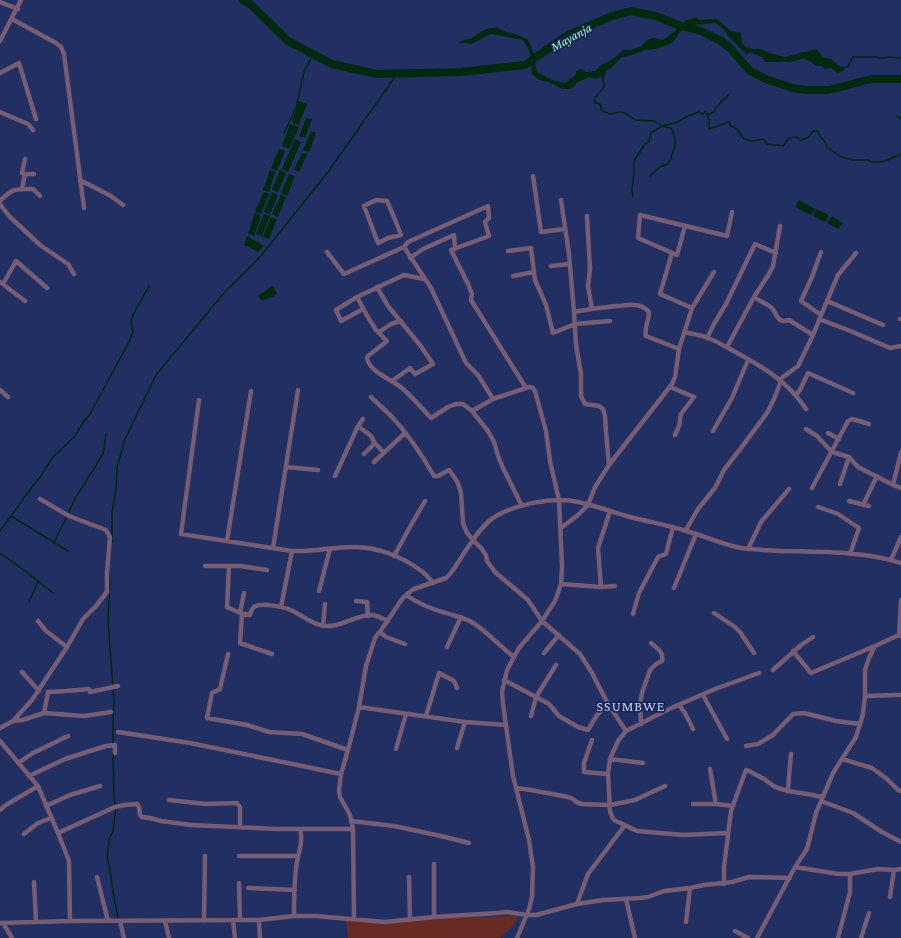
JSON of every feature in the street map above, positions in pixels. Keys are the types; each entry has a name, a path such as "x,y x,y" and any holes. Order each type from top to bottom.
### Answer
{"street":[{"path":"0,41 18,9 21,0"},
{"path":"0,2 18,9"},
{"path":"12,20 56,43 61,47 64,54 84,208"},
{"path":"0,73 19,63 36,119"},
{"path":"0,112 28,124 33,130"},
{"path":"22,189 25,174 22,173 25,159"},
{"path":"25,174 34,174"},
{"path":"533,176 541,232 565,229"},
{"path":"80,180 111,196 123,205"},
{"path":"0,201 8,192 12,190 33,189 40,196"},
{"path":"376,200 387,201 390,209 401,235 388,238 378,243 364,206 376,200"},
{"path":"561,200 570,264 576,345 581,374 581,396 585,404 599,406 603,409 605,416 609,465"},
{"path":"0,204 9,216 40,245 68,264 74,274"},
{"path":"327,252 344,274 404,248 408,242 488,206 489,218 485,222 490,236 451,250 472,294 471,300 526,388"},
{"path":"685,226 678,255 638,238 640,214 727,236 732,212"},
{"path":"587,216 590,269 588,286 592,309"},
{"path":"727,348 754,297 773,266 780,226"},
{"path":"410,258 423,249 454,235 455,249"},
{"path":"707,338 726,304 755,244 776,253"},
{"path":"404,248 431,288 466,363 478,375 493,399"},
{"path":"508,251 532,248 535,280 546,305 553,333 575,324 610,321"},
{"path":"821,252 801,302 820,317 853,332 890,348 901,346"},
{"path":"672,253 660,294 692,308"},
{"path":"686,530 724,470 767,413 774,399 780,380 798,366 813,335 826,300 838,275 856,253"},
{"path":"25,301 2,283 16,261 47,288"},
{"path":"551,266 570,264"},
{"path":"513,276 534,272"},
{"path":"561,528 578,516 588,505 594,488 609,465 670,387 675,377 679,349 692,308 714,272"},
{"path":"363,309 341,321 336,310 357,297 404,275 424,279"},
{"path":"377,287 388,306 420,345 432,364 415,374 410,368 392,381"},
{"path":"357,297 376,330 387,341 368,356 367,362 384,377 403,389 431,418 448,407 456,404 463,404 472,411 488,431 494,442 503,468 522,506"},
{"path":"754,297 772,309 777,318 785,322 789,320 813,335"},
{"path":"826,300 883,325"},
{"path":"574,312 635,305 641,306 649,312 646,336 679,349"},
{"path":"379,332 391,324 401,321"},
{"path":"684,332 707,338 769,372 796,395 806,408"},
{"path":"713,431 732,398 748,360"},
{"path":"796,395 808,373 853,393"},
{"path":"472,411 493,399 529,387 533,388 546,431 550,461 559,500 562,566 561,584 555,601 542,621 519,648 506,670 502,692 516,788 532,856 532,898 527,915 517,938"},
{"path":"670,387 694,397 681,414 679,426 674,435"},
{"path":"0,390 8,396"},
{"path":"273,548 298,390"},
{"path":"227,541 251,391"},
{"path":"371,397 391,416 405,433 425,460 434,476 438,476 449,470 453,474 461,493 463,523 467,533 482,548 487,560 495,572 528,600 542,621 580,654 608,704 626,731"},
{"path":"199,400 181,534 292,551 305,552 353,547 381,550 421,570 433,583"},
{"path":"335,476 358,426 363,419"},
{"path":"812,488 848,421 852,419 869,424"},
{"path":"358,426 371,436 374,442 384,453"},
{"path":"806,429 817,436 832,452 849,457 858,467 901,488"},
{"path":"374,462 405,433"},
{"path":"828,433 839,439"},
{"path":"364,454 374,442"},
{"path":"893,485 901,452"},
{"path":"840,484 849,457"},
{"path":"286,467 318,470"},
{"path":"849,501 866,506 877,476"},
{"path":"748,549 761,522 789,490"},
{"path":"0,728 13,721 32,700 67,647 83,619 108,592 107,572 110,537 106,530 68,516 40,499"},
{"path":"354,919 353,829 350,815 340,797 339,791 341,774 359,707 366,666 375,638 406,595 414,590 446,578 479,532 495,517 506,510 537,502 566,500 686,530 720,543 748,549 850,554 891,560 901,563"},
{"path":"394,556 425,501"},
{"path":"818,507 838,514 859,528 850,554"},
{"path":"601,587 598,548 610,511"},
{"path":"633,614 639,593 658,556 666,554 673,527"},
{"path":"674,588 696,534"},
{"path":"891,560 901,537"},
{"path":"319,591 330,549"},
{"path":"281,607 292,551"},
{"path":"205,566 240,566 267,570"},
{"path":"228,566 227,607 241,614 250,615 252,608 260,605 281,607 292,610 318,625 323,626 329,626 368,616 379,616 388,621"},
{"path":"561,584 601,587 615,586"},
{"path":"244,593 241,614 240,643 272,654"},
{"path":"406,595 422,605 461,617 476,625 514,656"},
{"path":"793,651 811,673 900,635 901,600"},
{"path":"356,601 367,602 368,616"},
{"path":"323,626 325,604"},
{"path":"714,613 735,626 754,653"},
{"path":"447,647 461,617"},
{"path":"38,621 46,631 67,647"},
{"path":"380,632 386,637 405,644"},
{"path":"544,653 559,636"},
{"path":"774,670 801,644 813,637"},
{"path":"641,724 640,704 642,693 650,670 662,661 663,656 661,652 650,643"},
{"path":"757,938 807,849 816,813 832,773 856,737 864,714 865,670 869,658 876,646"},
{"path":"228,654 220,689 212,693 207,718 247,725 270,732 302,734 348,750"},
{"path":"531,716 536,697 556,665"},
{"path":"22,672 39,690"},
{"path":"426,716 439,673 454,681 457,688"},
{"path":"728,833 683,835 648,833 636,831 614,820 610,805 608,774 610,759 618,741 626,731 715,689 759,673"},
{"path":"504,680 549,704 559,716 578,727 588,730 597,715 608,704"},
{"path":"44,713 48,692 89,689 90,692 115,687"},
{"path":"703,695 727,739"},
{"path":"865,696 901,695"},
{"path":"679,705 693,729"},
{"path":"359,707 465,722 506,725"},
{"path":"13,721 23,720 44,713 84,716 111,712"},
{"path":"746,746 758,744 773,735 793,714 804,713 836,721 860,724"},
{"path":"396,748 406,714"},
{"path":"457,748 465,722"},
{"path":"118,732 190,743 341,774"},
{"path":"18,763 33,753 68,736"},
{"path":"592,740 584,763 584,772 608,774"},
{"path":"0,741 38,786 69,861 70,921"},
{"path":"29,776 65,759 106,746 113,745 115,753"},
{"path":"788,791 788,776 791,754"},
{"path":"610,759 643,763"},
{"path":"842,759 872,768 901,791"},
{"path":"710,769 716,804"},
{"path":"724,884 724,867 731,811 746,770 764,779 775,787 788,791 813,795 822,799 853,814 901,842"},
{"path":"0,810 38,786"},
{"path":"46,806 70,795 100,786"},
{"path":"516,788 568,797 582,804 610,805 635,800 665,786"},
{"path":"169,800 206,804 237,803 240,806 240,827"},
{"path":"58,834 116,807 138,804 140,807 141,816 161,821 191,825 300,829 353,829"},
{"path":"693,804 733,806"},
{"path":"24,834 38,823 52,818"},
{"path":"351,821 394,826 469,843"},
{"path":"577,904 588,874 625,825"},
{"path":"294,916 296,871 301,844 300,829"},
{"path":"204,921 205,856"},
{"path":"239,856 298,856"},
{"path":"434,864 434,916"},
{"path":"796,867 838,874 850,874 878,869 901,869"},
{"path":"890,897 894,870"},
{"path":"838,938 850,892 850,874"},
{"path":"409,876 410,920"},
{"path":"97,877 108,921"},
{"path":"2,923 70,921 258,920 294,916 315,916 385,922 434,916 507,912 536,915 577,904 603,900 648,897 664,891 704,885 724,884 749,877 790,878"},
{"path":"34,882 36,922"},
{"path":"238,883 240,920"},
{"path":"248,888 295,890"},
{"path":"686,922 690,888"},
{"path":"626,899 636,938"},
{"path":"861,938 869,913"},
{"path":"233,920 235,938"},
{"path":"258,920 260,938"},
{"path":"120,921 124,938"},
{"path":"165,921 170,938"},
{"path":"2,923 12,938"},
{"path":"735,931 748,938"}],"shaded area":[{"path":"696,17 699,20 717,19 731,31 741,33 742,43 746,47 760,49 785,57 816,49 824,58 832,59 836,64 845,70 838,73 831,68 825,69 822,66 816,66 804,59 790,62 765,62 763,57 751,53 746,54 716,23 694,25 683,28 673,42 668,45 622,57 606,71 605,76 595,79 589,77 576,83 575,86 570,89 562,89 549,82 539,80 532,74 530,52 523,40 491,34 471,44 457,42 472,38 484,30 496,27 506,32 518,35 528,40 533,51 537,72 552,80 565,83 576,75 576,71 581,69 586,72 595,71 623,50 630,50 640,47 647,40 653,38 663,40 685,21"},
{"path":"299,101 307,104 299,125 292,122"},
{"path":"306,118 312,119 305,138 299,136"},
{"path":"290,124 299,127 289,149 282,146"},
{"path":"311,131 316,133 309,152 303,150"},
{"path":"295,139 301,142 288,172 282,169"},
{"path":"279,149 285,151 277,171 271,168"},
{"path":"302,153 307,154 299,172 294,170"},
{"path":"270,170 275,172 269,192 263,190"},
{"path":"280,170 286,173 278,192 272,190"},
{"path":"289,174 295,176 287,196 281,193"},
{"path":"264,192 269,194 261,214 255,211"},
{"path":"272,192 278,195 270,214 264,212"},
{"path":"281,195 286,197 278,217 272,214"},
{"path":"799,200 815,209 811,215 795,207"},
{"path":"816,209 829,215 825,222 813,216"},
{"path":"255,212 261,216 254,236 248,234"},
{"path":"264,214 270,216 262,236 256,234"},
{"path":"832,216 843,223 838,229 827,223"},
{"path":"271,217 277,219 269,239 263,237"},
{"path":"247,236 264,246 258,252 244,245"},
{"path":"272,286 277,293 274,296 262,301 258,296"},
{"path":"517,916 515,924 500,938 348,938 346,921"}],"waterway":[{"name":"Mayanja","path":"243,0 250,4 288,41 332,64 377,74 461,72 525,65 568,35 612,16 631,11 656,16 678,25 701,31 721,41 730,48 750,71 768,80 793,88 805,90 829,90 871,79 901,79"},
{"path":"284,133 296,108 304,72 313,54"},
{"path":"841,68 848,67 853,57 901,58"},
{"path":"112,542 112,513 116,488 117,468 125,439 156,375 224,293 260,257 328,172 397,74"},
{"path":"603,76 604,87 594,99 595,103 600,104 602,111 611,114 620,112 625,113 635,120 655,121 662,126 678,122 699,112 702,114 705,112 709,119 709,129 729,122 731,126 737,129 744,139 752,141 763,139 767,144 783,146 789,138 796,137 801,140 809,137 813,131 818,131 827,147 841,157 853,160 869,160 878,162 901,154"},
{"path":"707,115 714,112 729,94"},
{"path":"897,116 901,119"},
{"path":"633,197 632,189 634,161 645,144 649,142 651,132 662,126 671,128 675,143 671,159 667,164 660,167 650,176"},
{"path":"0,531 41,476 52,458 75,436 90,414 130,340 133,332 131,323 133,315 149,286"},
{"path":"54,543 76,497 103,454 106,434"},
{"path":"11,516 68,551"},
{"path":"0,553 53,593"},
{"path":"109,575 108,620 114,701 113,745"},
{"path":"29,602 38,582"},
{"path":"113,753 114,798 116,808 113,831 110,837 107,856 118,918"}],"district":[{"name":"SSUMBWE","path":"631,706"}]}
